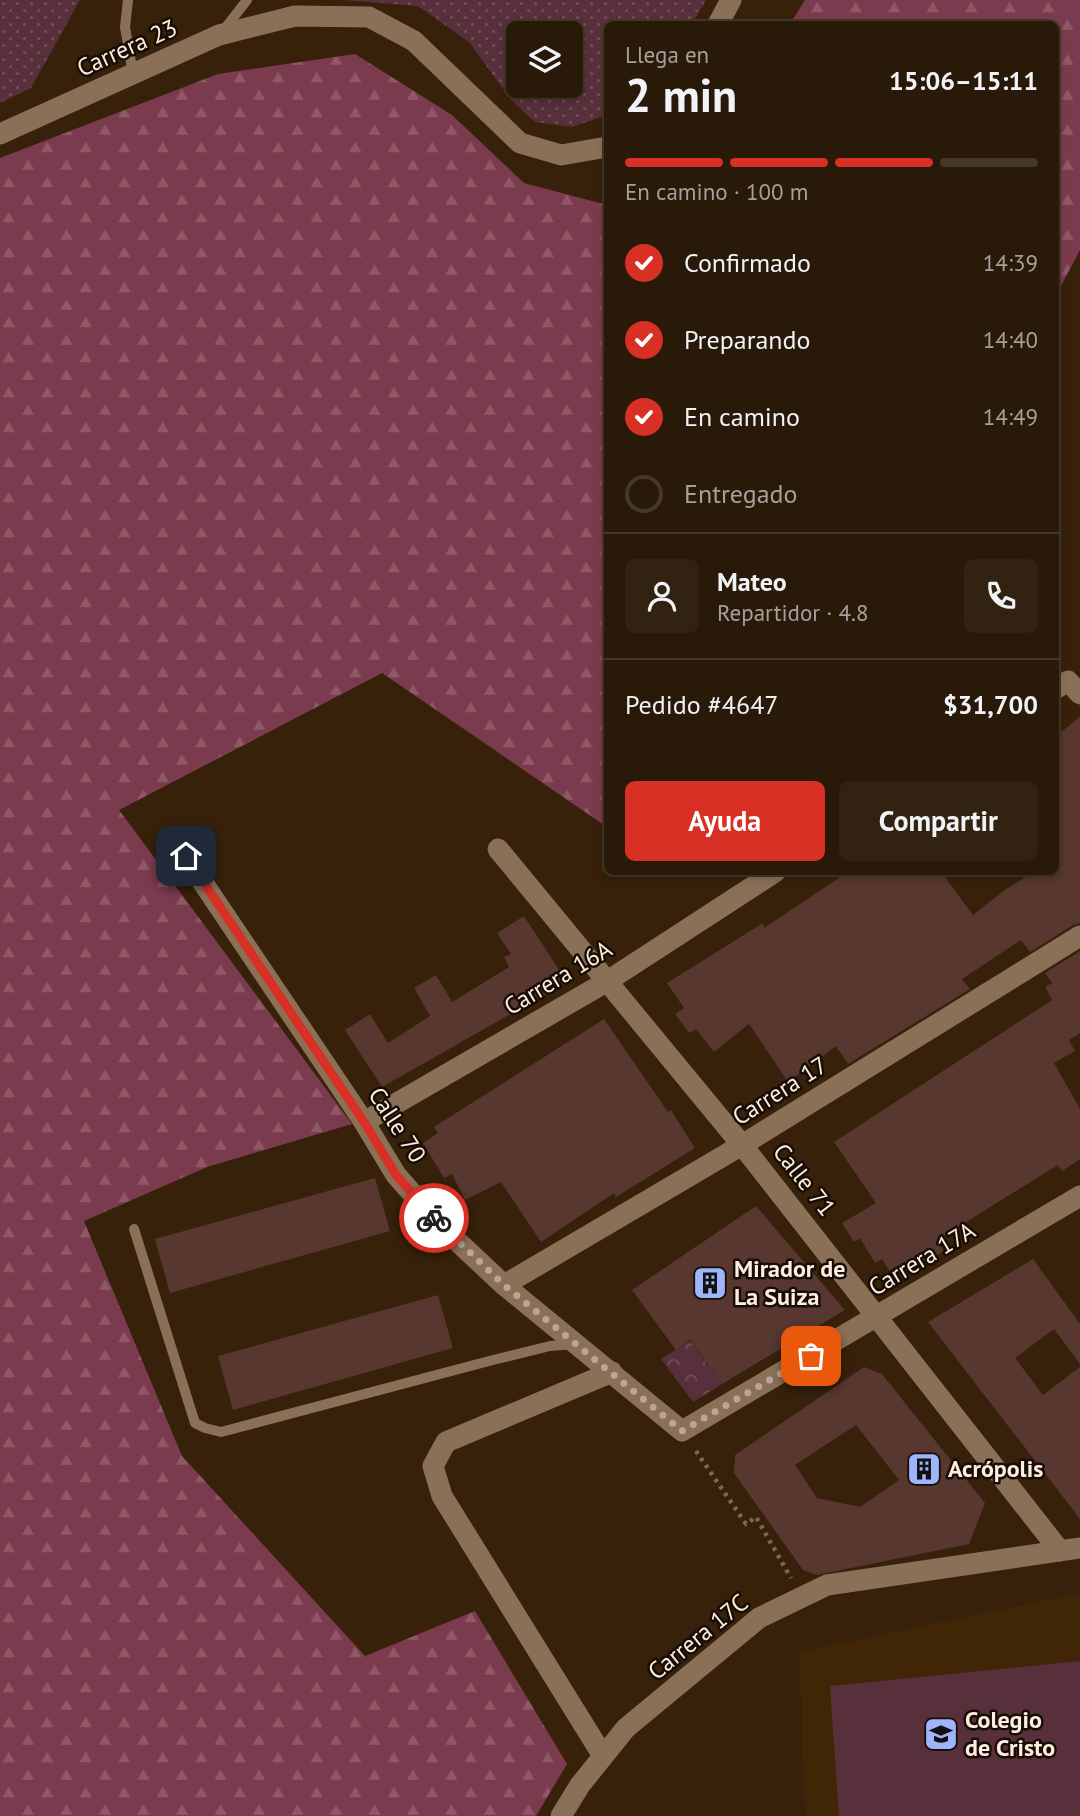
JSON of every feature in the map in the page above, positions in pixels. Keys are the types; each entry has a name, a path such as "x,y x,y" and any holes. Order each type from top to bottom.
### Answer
{"street":[{"path":"720,21 731,0"},
{"name":"Carrera 23","path":"0,134 219,35 295,16 369,18 414,41 520,143 561,155 604,148"},
{"name":"Calle 71","path":"498,849 742,1145 877,1317 1070,1549"},
{"name":"Calle 70","path":"186,856 364,1122 396,1175 442,1227 504,1285 682,1431"},
{"name":"Carrera 16A","path":"364,1122 606,982 770,875"},
{"name":"Carrera 17","path":"504,1285 742,1145 1080,936"},
{"name":"Carrera 17A","path":"682,1431 1079,1198"},
{"path":"603,1756 442,1496 433,1466 446,1442 612,1372"},
{"name":"Carrera 17C","path":"561,1816 580,1784 626,1728 759,1618 827,1585 1070,1549"}],"lane":[{"path":"128,0 125,27 133,74"},
{"path":"219,35 247,0"},
{"path":"134,1229 195,1423 205,1428 221,1432 493,1360 550,1346 578,1343"}],"path":[{"path":"682,1431 746,1524 756,1517 802,1597"}],"shaded area":[{"name":"Colegio de Cristo","path":"1080,1593 1080,1816 805,1816 799,1652"}],"green space":[{"path":"0,0 80,0 31,88 0,103"},
{"path":"344,0 706,0 694,21 604,21 604,116 572,127 535,122 510,98 583,98 583,21 506,21 506,93 469,42 418,6"},
{"path":"805,0 1080,0 1080,250 1059,289 1059,21 792,21"},
{"path":"355,54 452,115 524,183 604,204 604,825 382,673 119,810 352,1124 207,1167 84,1221 182,1456 365,1656 475,1611 567,1764 536,1816 0,1816 0,158 218,74"},
{"path":"690,1341 722,1384 693,1402 661,1359"},
{"name":"Colegio de Cristo","path":"1080,1661 1080,1816 839,1816 830,1686"}],"building":[{"path":"1080,717 1080,923 1030,952 1021,940 962,979 970,989 848,1064 836,1046 788,1082 749,1024 714,1052 696,1029 689,1033 675,1014 684,1008 667,983 763,923 764,928 844,875 943,875 973,915 1029,875 1059,875 1059,734"},
{"path":"524,916 567,982 382,1087 345,1030 370,1014 388,1043 430,1016 414,988 436,975 452,1002 509,967 504,957 511,954 497,933"},
{"path":"1080,951 1080,1033 1069,1040 1075,1051 1054,1063 1080,1109 1080,1159 1062,1171 1058,1165 937,1240 944,1251 919,1266 916,1261 892,1275 882,1259 875,1263 860,1238 854,1242 842,1223 876,1203 834,1142 1052,1000 1045,987 1052,983 1045,973"},
{"path":"604,1019 668,1112 671,1110 695,1148 616,1197 614,1193 541,1242 501,1182 465,1200 452,1174 444,1178 423,1143 438,1133 434,1127"},
{"path":"375,1178 390,1231 170,1293 155,1239"},
{"path":"756,1206 845,1310 722,1384 690,1340 676,1350 632,1290"},
{"path":"1033,1259 1080,1324 1080,1364 1054,1329 1015,1358 1043,1395 1080,1367 1080,1519 928,1322"},
{"path":"438,1295 453,1348 233,1410 218,1356"},
{"name":"Acrópolis","path":"864,1367 882,1374 985,1503 969,1544 817,1575 803,1570 734,1473 735,1455","holes":["856,1425 899,1480 860,1507 817,1498 795,1465"]}],"way so far":[{"path":"434,1218 504,1285 682,1431 811,1356"}],"place":[{"name":"Mirador de La Suiza","path":"710,1283"},
{"name":"Acrópolis","path":"924,1469"},
{"name":"Colegio de Cristo","path":"941,1734"}],"route":[{"path":"186,856 364,1122 396,1175 434,1218"}]}
